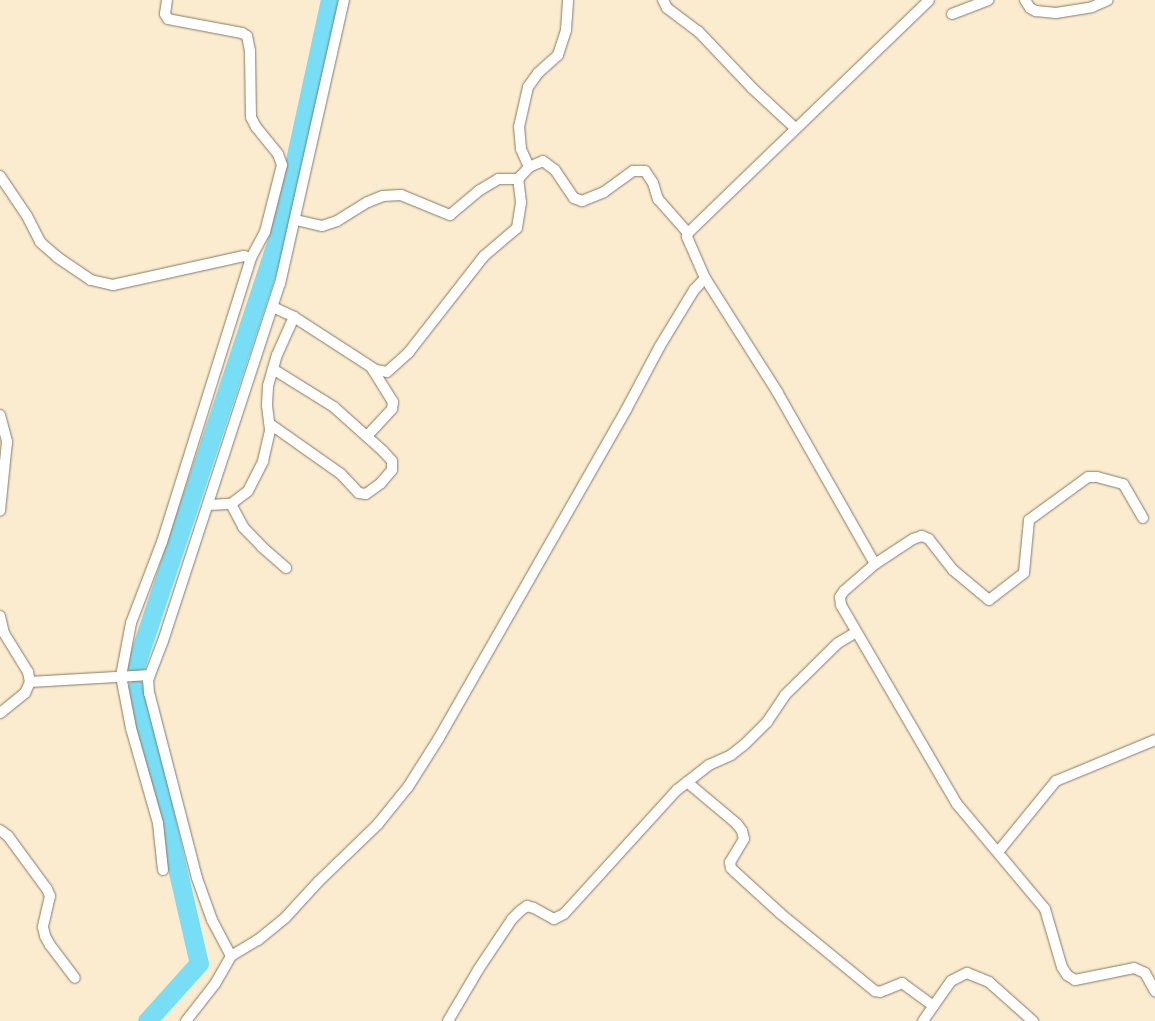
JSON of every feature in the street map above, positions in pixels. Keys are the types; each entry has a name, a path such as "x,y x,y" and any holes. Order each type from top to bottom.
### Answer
{"street":[{"path":"163,870 158,823 131,728 122,676 131,623 162,542 251,258 265,232 282,165 278,154 254,124 251,117 248,40 242,33 168,19 165,14 167,0"},
{"path":"231,956 212,920 197,878 150,692 150,674 163,641 284,270 344,0"},
{"path":"529,167 521,149 519,127 528,87 538,73 558,55 566,30 568,0"},
{"path":"662,0 667,8 698,31 752,88 795,128"},
{"path":"875,564 778,393 704,278 687,238 688,233 929,0"},
{"path":"952,14 988,0"},
{"path":"1025,0 1030,8 1036,11 1056,13 1092,8 1108,0"},
{"path":"296,220 322,226 337,222 368,202 383,196 401,195 450,215 480,190 498,179 518,179 529,167 543,161 555,170 574,198 582,201 604,192 633,171 645,171 653,183 658,200 688,233"},
{"path":"0,176 27,216 40,242 57,258 91,280 113,285 244,256 251,258"},
{"path":"273,307 294,317 372,368 387,372 399,364 471,270 518,228 521,202 518,179"},
{"path":"186,1021 215,984 231,956 258,940 285,918 326,874 378,824 408,787 463,695 626,410 660,346 694,290 704,278"},
{"path":"208,505 231,504 248,491 263,460 270,430 267,406 268,386 277,355 294,317"},
{"path":"367,436 392,410 393,402 372,368"},
{"path":"270,424 341,474 359,493 366,494 381,483 392,470 392,460 334,407 273,369"},
{"path":"0,415 7,442 0,511"},
{"path":"1143,518 1123,484 1098,477 1080,481 1029,520 1024,573 989,600 953,570 929,539 922,536 913,539 875,564 844,591 840,597 840,606 956,804 1045,909 1062,966 1067,975 1075,980 1134,968 1145,973 1155,991"},
{"path":"231,504 243,526 262,547 286,568"},
{"path":"0,616 4,633 28,672 30,682 26,693 0,714"},
{"path":"448,1021 512,919 527,906 554,918 564,914 676,790 709,765 731,756 744,745 767,722 785,695 838,643 856,632"},
{"path":"30,682 150,674"},
{"path":"998,852 1056,781 1155,740"},
{"path":"687,782 737,824 742,831 744,839 730,862 731,868 781,914 874,991 880,992 902,983 934,1006"},
{"path":"0,830 8,836 47,889 50,896 43,927 45,936 75,978"},
{"path":"923,1021 951,981 967,973 989,982 1033,1021"}],"waterway":[{"path":"136,664 278,238 330,0"},
{"path":"136,689 199,963 147,1021"}]}
